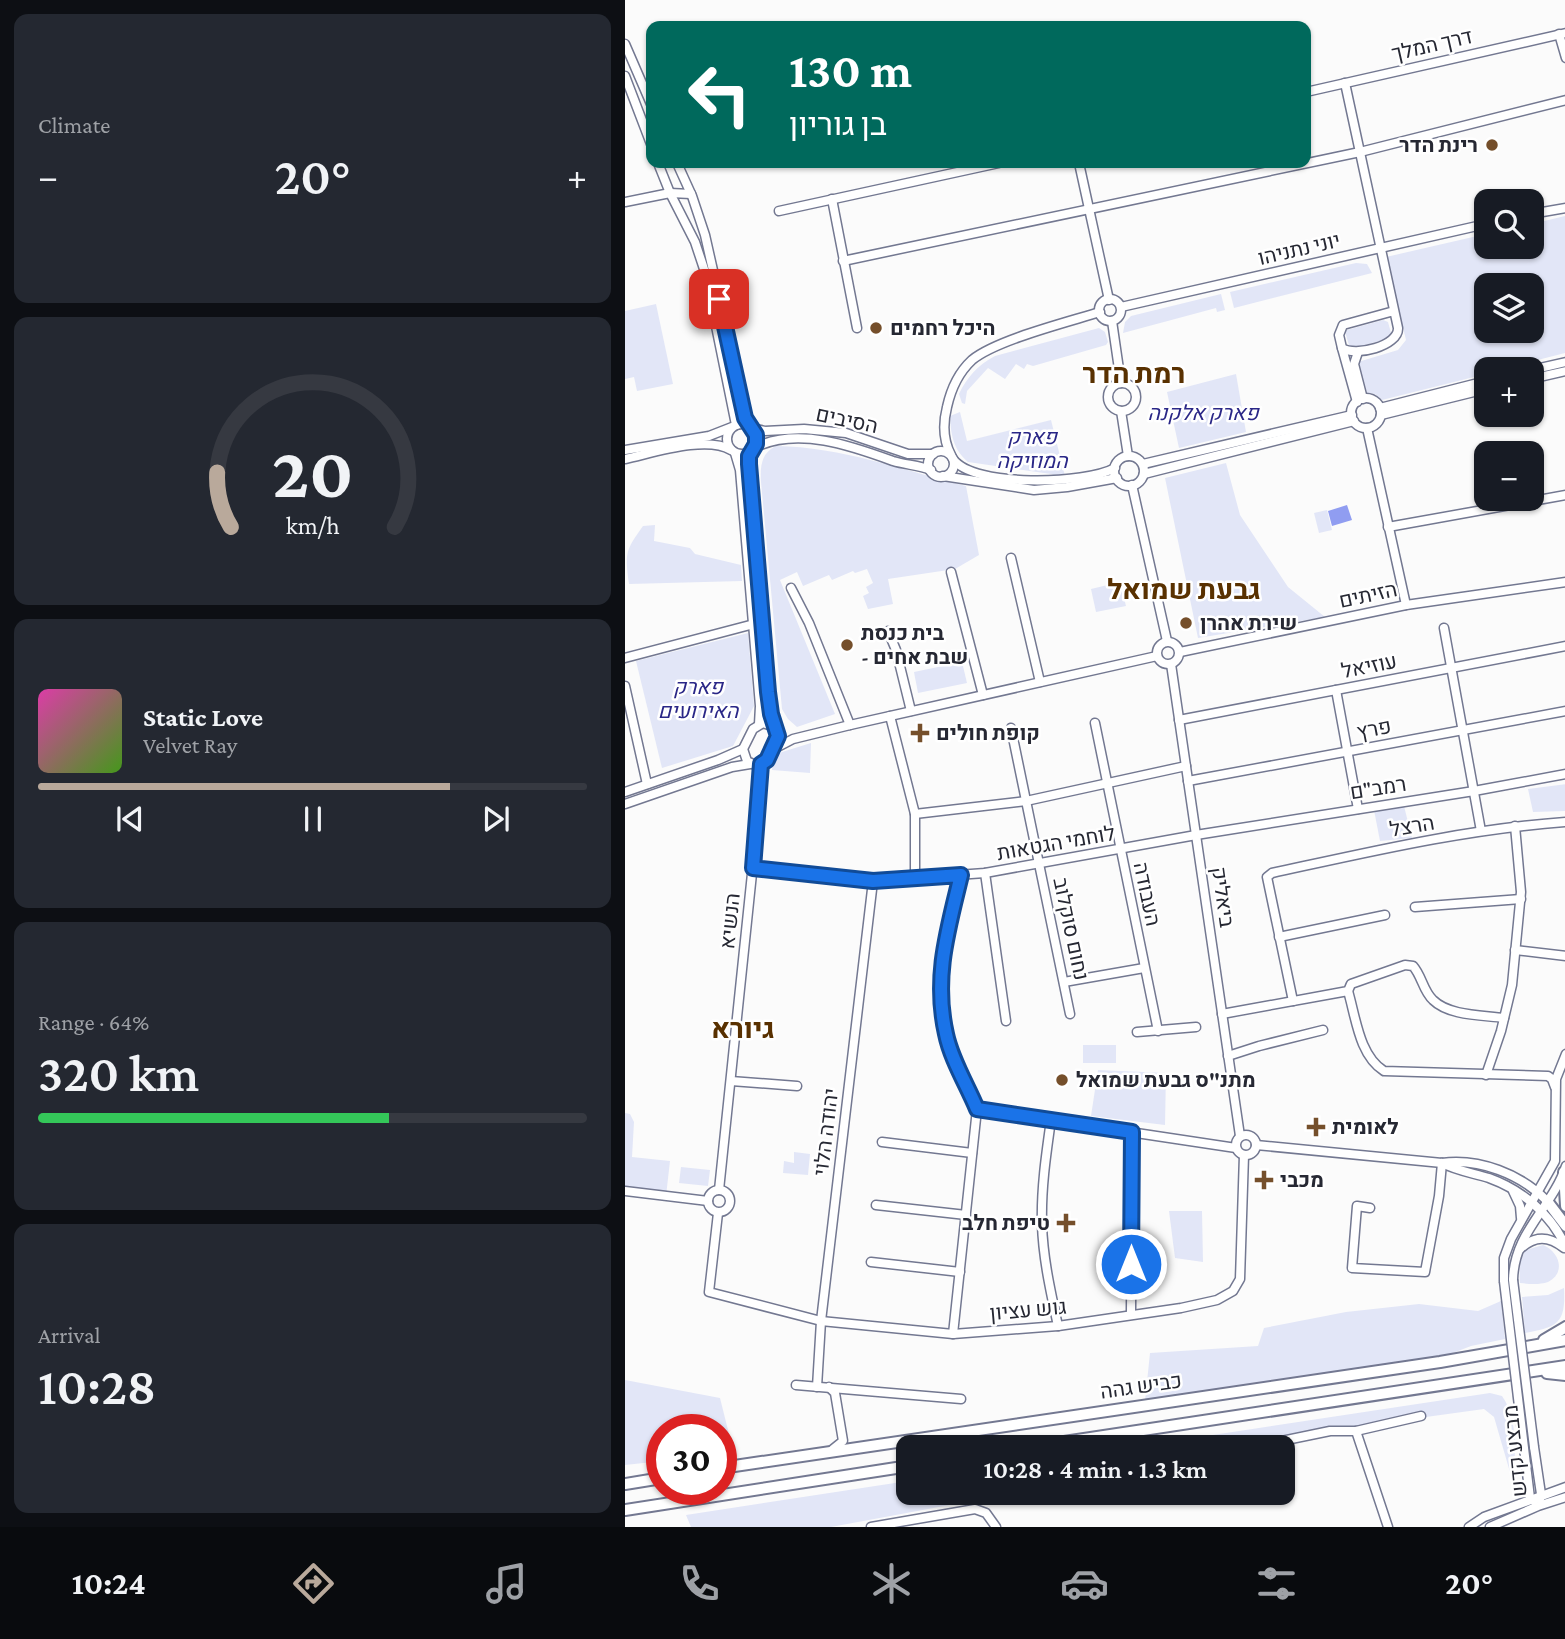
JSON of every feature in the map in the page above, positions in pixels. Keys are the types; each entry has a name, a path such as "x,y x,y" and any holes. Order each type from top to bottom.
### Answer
{"highway":[{"path":"1564,1169 1565,1206"},
{"path":"1544,1206 1565,1226"},
{"path":"1532,1346 1565,1327"},
{"name":"כביש גהה","path":"737,1465 1440,1362 1565,1340"},
{"name":"כביש גהה","path":"1110,1435 1565,1366"},
{"path":"1527,1372 1565,1375"},
{"path":"625,1510 896,1468"},
{"path":"625,1484 646,1481"}],"street":[{"path":"1562,33 1565,58"},
{"name":"דרך המלך","path":"1311,91 1562,33"},
{"path":"625,44 646,92"},
{"path":"625,76 646,131"},
{"path":"1343,348 1349,353 1358,352 1394,341 1399,335 1345,83"},
{"path":"1311,162 1565,100"},
{"path":"660,168 695,242 705,272 734,426 727,436 740,470 754,624 759,724"},
{"path":"625,804 732,767 761,764 767,760 772,750 776,732 768,692 749,464 757,440 745,418 705,235 679,168"},
{"path":"779,211 975,168"},
{"path":"1080,168 1109,299"},
{"path":"843,261 1284,168"},
{"path":"625,202 670,194 691,195"},
{"path":"832,199 857,328"},
{"path":"1544,212 1565,208"},
{"name":"יוני נתניהו","path":"1121,307 1474,227"},
{"path":"1109,299 1116,301 1121,307 1119,317 1112,321 1103,318 1100,312 1102,303 1109,299"},
{"path":"1360,400 1339,335 1344,326 1394,311"},
{"path":"1100,312 992,348 973,360 954,383 947,404 944,427 935,453 929,460 931,470 943,476 1034,490 1117,478"},
{"path":"1112,321 1121,383"},
{"path":"1353,418 1360,400 1354,364 1358,352"},
{"path":"1544,367 1565,362"},
{"path":"1544,376 1565,371"},
{"path":"1121,383 1132,388 1136,396 1133,405 1121,411 1113,408 1108,396 1114,385 1121,383"},
{"path":"1381,412 1474,385"},
{"path":"1381,412 1474,392"},
{"path":"1360,400 1372,399 1381,412"},
{"path":"1121,411 1128,456"},
{"path":"1353,418 1357,425 1367,428 1375,426 1381,412"},
{"path":"1143,464 1353,418"},
{"path":"1144,474 1353,418"},
{"path":"625,450 709,436 734,426 750,426"},
{"name":"הסיבים","path":"750,426 765,431 804,429 846,433 908,454 935,453"},
{"path":"943,476 952,470 952,457 944,427"},
{"path":"1367,428 1406,605"},
{"name":"הסיבים","path":"754,449 775,441 803,439 836,442 931,470"},
{"path":"625,458 710,444 745,454 754,449"},
{"path":"935,453 944,451 962,468 979,474 1033,482 1066,480 1115,468"},
{"path":"1128,456 1136,457 1143,464 1144,474 1140,481 1132,485 1123,484 1117,478 1115,468 1119,460 1128,456"},
{"path":"1132,485 1167,641"},
{"path":"1388,527 1565,495"},
{"path":"1011,558 1040,682"},
{"path":"952,572 983,695"},
{"name":"הזיתים","path":"1180,652 1406,605 1565,582"},
{"path":"791,588 809,623 850,725"},
{"path":"625,658 754,624"},
{"path":"1445,628 1481,831"},
{"path":"888,631 896,650 911,711"},
{"path":"1167,641 1177,645 1180,652 1177,660 1171,664 1161,662 1157,656 1160,645 1167,641"},
{"name":"עוזיאל","path":"1179,720 1565,646"},
{"path":"750,764 744,758 743,749 753,729 759,724 767,723 787,740 793,739 1157,656"},
{"name":"ביאליק","path":"1171,664 1240,1136"},
{"path":"625,686 647,784"},
{"path":"1336,690 1358,809"},
{"name":"פרץ","path":"1188,781 1565,711"},
{"path":"890,716 915,814 915,878"},
{"name":"העבודה","path":"1095,723 1158,1031"},
{"name":"נחום סוקלוב","path":"1011,728 1070,1014"},
{"path":"772,750 793,739"},
{"path":"625,792 743,749"},
{"name":"הנשיא","path":"719,1190 753,868 761,764"},
{"path":"915,814 1026,801 1186,766"},
{"name":"רמב\"ם","path":"1196,835 1565,774"},
{"name":"הרצל","path":"1279,937 1267,877 1272,873 1481,831 1565,822"},
{"path":"1486,1074 1512,985 1520,899 1515,826"},
{"name":"לוחמי הגטאות","path":"753,868 873,881 961,875 1039,864 1196,835"},
{"path":"985,873 1006,1021"},
{"path":"953,1334 977,1109 946,1036 940,993 942,957 961,875"},
{"name":"יהודה הלוי","path":"818,1382 822,1321 873,881"},
{"path":"1415,907 1520,899"},
{"path":"1293,1001 1279,937 1385,915"},
{"path":"1515,950 1565,956"},
{"path":"1504,1018 1445,1009 1424,989 1413,966 1405,965 1351,984 1348,991 1365,1048 1372,1063 1384,1071 1548,1076 1555,1087"},
{"path":"1064,982 1144,968"},
{"path":"1222,1014 1348,991"},
{"path":"1137,1032 1195,1027"},
{"path":"1228,1056 1323,1030"},
{"path":"1565,1054 1557,1071 1555,1087 1555,1161 1565,1158"},
{"path":"731,1081 797,1086"},
{"path":"977,1109 1236,1148 1245,1155 1253,1152 1256,1145 1252,1137 1246,1134 1240,1136 1236,1148"},
{"path":"1051,1120 1044,1169 1042,1224 1047,1270 1058,1326"},
{"path":"1131,1314 1132,1132"},
{"path":"882,1142 972,1153"},
{"path":"1256,1145 1442,1163 1454,1161 1477,1164 1508,1174 1537,1192 1565,1248"},
{"name":"גוש עציון","path":"718,1213 709,1292 822,1321 953,1334 1058,1326 1181,1308 1217,1300 1233,1291 1240,1279 1245,1155"},
{"name":"מבצע קדש","path":"1538,1506 1530,1498 1506,1250 1555,1161"},
{"path":"1442,1163 1508,1186 1531,1202 1544,1206"},
{"path":"1371,1208 1357,1206 1352,1268 1425,1272 1439,1196 1442,1163"},
{"name":"מבצע קדש","path":"1538,1506 1541,1494 1508,1280 1516,1254 1564,1169"},
{"path":"1529,1185 1547,1177"},
{"path":"1508,1186 1518,1200 1520,1222"},
{"path":"719,1190 727,1193 730,1201 727,1210 718,1213 711,1210 708,1201 712,1192 719,1190"},
{"path":"625,1191 708,1201"},
{"path":"876,1205 966,1215"},
{"path":"1516,1254 1527,1243 1541,1238 1555,1241 1565,1248"},
{"path":"871,1262 960,1272"},
{"path":"796,1385 818,1382 835,1393 843,1441 827,1451"},
{"path":"830,1388 960,1399"},
{"path":"1295,1438 1330,1431 1356,1431 1421,1416"},
{"path":"1356,1431 1388,1527"},
{"path":"1469,1527 1484,1517 1565,1487"},
{"path":"1490,1527 1565,1497"},
{"path":"871,1527 975,1509 986,1513 996,1527"}],"green space":[{"path":"1565,216 1565,353 1544,358 1474,357 1474,377 1382,400 1375,394 1367,393 1358,362 1398,350 1406,340 1386,257 1474,237 1474,259 1544,259 1544,221"},
{"path":"1356,263 1367,264 1372,273 1234,308 1230,292"},
{"path":"1221,294 1225,310 1217,312 1216,308 1123,333 1125,322 1131,316"},
{"path":"656,304 673,384 637,391 634,377 625,379 625,311"},
{"path":"1383,320 1388,322 1391,333 1387,339 1354,348 1349,345 1345,332 1347,330"},
{"path":"1099,328 1105,332 1108,342 1106,345 1033,366 1027,364 1024,369 1016,364 1005,379 988,368 967,391 965,404 962,403 959,394 966,382 978,367 995,356"},
{"name":"פארק אלקנה","path":"1236,374 1246,432 1179,448 1167,392"},
{"name":"פארק המוזיקה","path":"960,412 967,441 1051,420 1066,480 1051,474 968,462 956,447 951,429 950,416"},
{"path":"776,446 849,455 966,486 979,555 955,569 888,579 893,604 868,609 863,596 869,593 866,587 873,583 867,569 855,573 853,571 832,580 829,575 803,586 797,572 780,580 835,714 797,727 782,709 761,482 763,461 767,452"},
{"path":"1226,463 1240,515 1288,587 1325,617 1198,638 1165,478"},
{"path":"1327,510 1332,530 1319,533 1314,513"},
{"path":"655,525 654,541 690,548 695,554 741,565 742,581 629,584 627,559 630,547 643,526"},
{"path":"1120,582 1126,606 1096,612 1091,589"},
{"name":"פארק האירועים","path":"748,633 754,706 733,746 662,768 636,661"},
{"path":"962,662 967,683 918,693 914,672"},
{"path":"811,743 810,773 772,770 773,758 782,752"},
{"path":"1566,784 1565,811 1533,812 1528,789"},
{"path":"1404,806 1412,838 1380,841 1374,810"},
{"path":"1083,1045 1116,1045 1116,1063 1083,1063"},
{"path":"1098,1070 1166,1073 1165,1125 1091,1116"},
{"path":"625,1113 630,1114 634,1122 632,1157 670,1161 666,1196 625,1191"},
{"path":"794,1152 810,1154 808,1175 783,1173 784,1161 794,1163"},
{"path":"681,1167 710,1170 708,1186 679,1183"},
{"path":"1169,1211 1202,1211 1203,1262 1175,1258"},
{"path":"1543,1245 1553,1252 1559,1263 1554,1278 1545,1283 1520,1283 1520,1265 1526,1250"},
{"path":"1564,1288 1563,1309 1557,1322 1552,1326 1525,1333 1522,1297 1548,1295"},
{"path":"1501,1301 1505,1339 1471,1346 1440,1358 1145,1401 1150,1353 1258,1346 1264,1328 1346,1312 1419,1304 1478,1311"},
{"path":"625,1380 720,1398 724,1414 646,1414 646,1463 625,1465"},
{"path":"1490,1393 1502,1396 1511,1414 1515,1458 1512,1479 1494,1417 1484,1409 1295,1435 1213,1435"},
{"path":"896,1483 896,1505 950,1505 831,1527 691,1527 686,1515"}],"water":[{"path":"1347,505 1352,520 1332,526 1328,511"}],"place":[{"name":"רינת הדר","path":"1492,145"},
{"name":"היכל רחמים","path":"876,328"},
{"name":"שירת אהרן","path":"1186,623"},
{"name":"בית כנסת - שבת אחים","path":"847,645"},
{"name":"קופת חולים","path":"920,733"},
{"name":"מתנ\"ס גבעת שמואל","path":"1062,1080"},
{"name":"לאומית","path":"1316,1127"},
{"name":"מכבי","path":"1264,1180"},
{"name":"טיפת חלב","path":"1066,1223"}],"district":[{"name":"רמת הדר","path":"1134,373"},
{"name":"גבעת שמואל","path":"1184,589"},
{"name":"גיורא","path":"743,1028"}],"route":[{"path":"719,299 745,418 755,431 757,440 749,456 749,464 768,692 778,736 767,760 761,764 753,868 873,881 961,875 942,957 940,993 946,1036 977,1109 1132,1132 1131,1264"}]}
